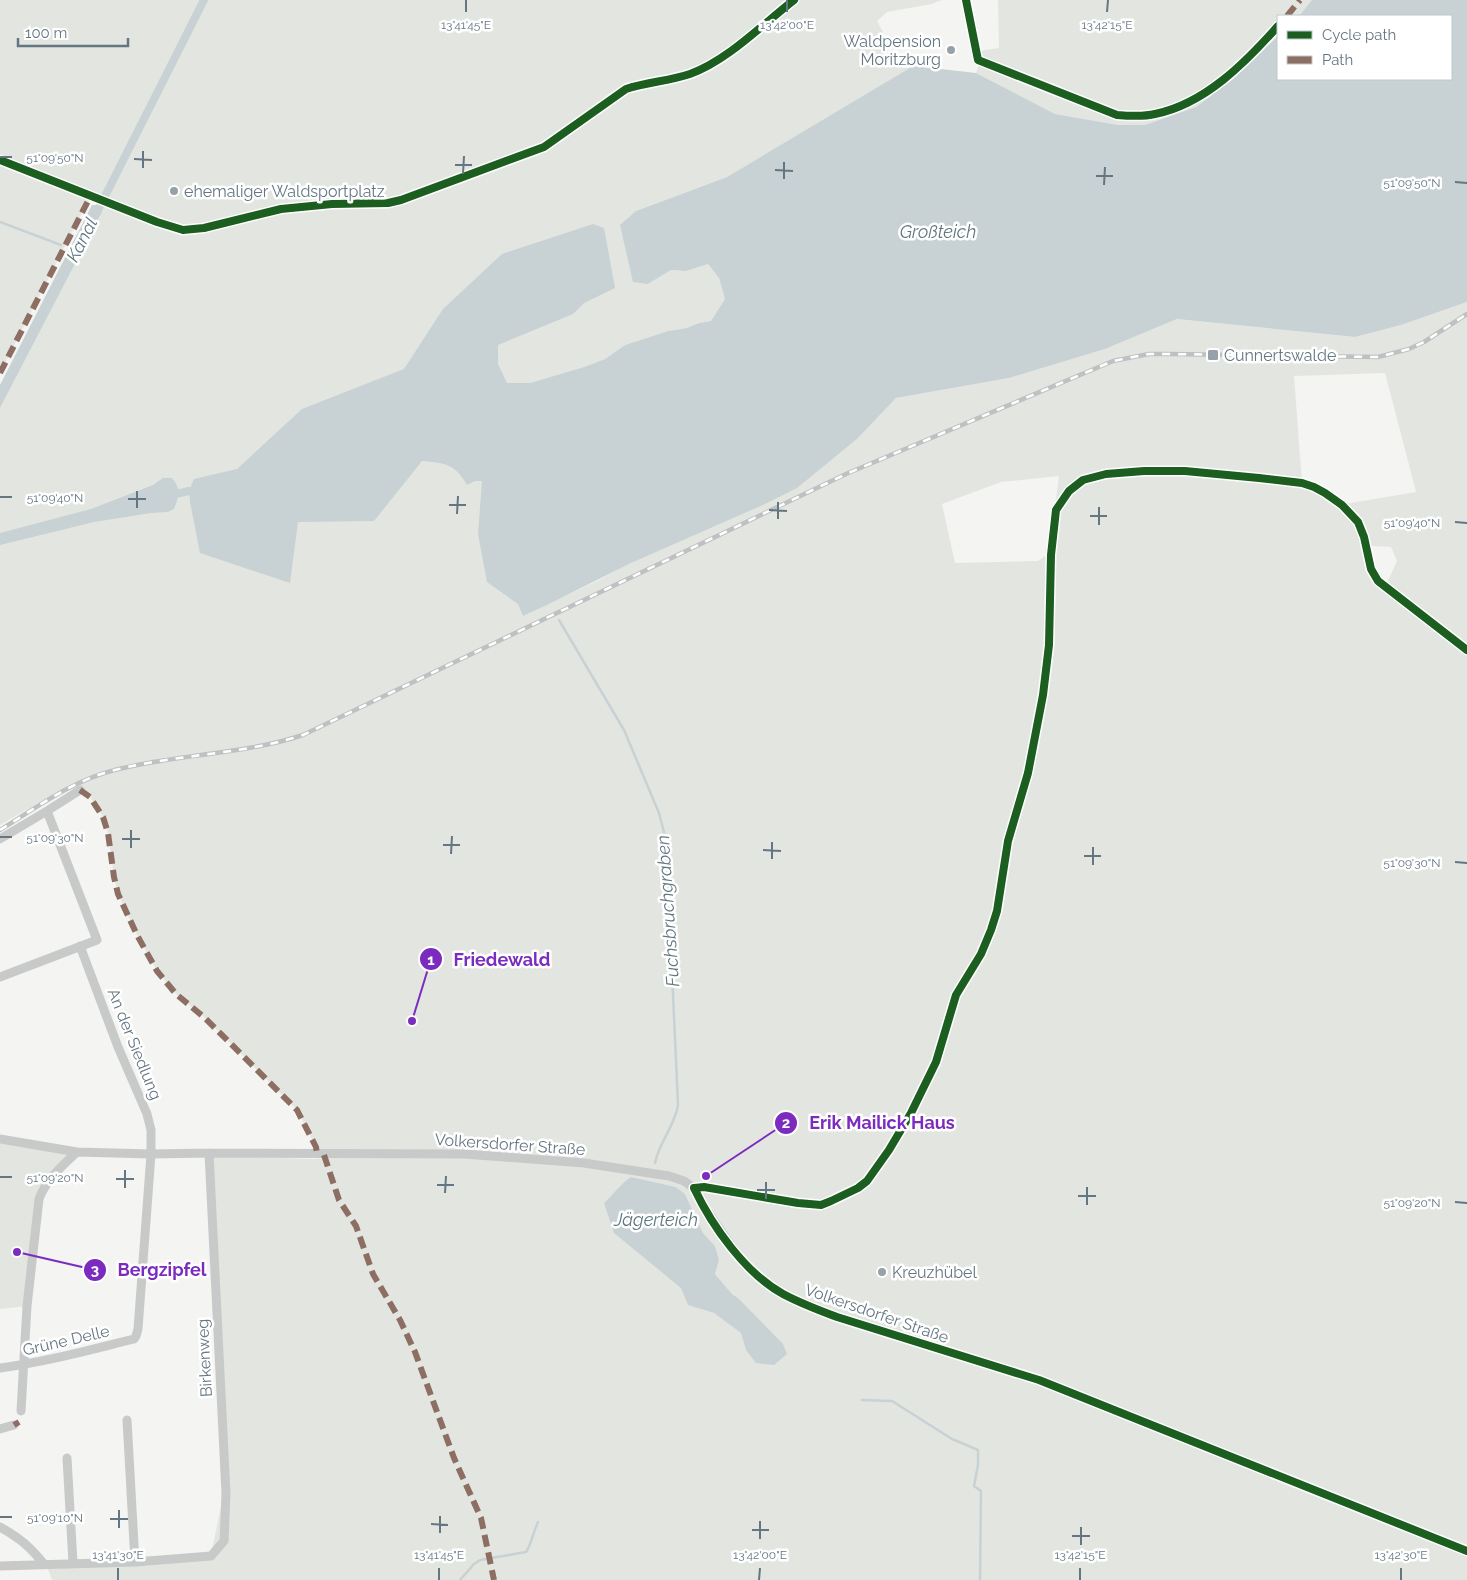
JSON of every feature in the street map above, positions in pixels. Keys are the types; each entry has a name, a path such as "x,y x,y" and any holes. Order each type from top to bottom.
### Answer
{"street":[{"path":"1051,564 1056,510 1069,491 1083,480 1106,474 1144,470 1185,471 1302,484 1314,487 1325,493 1342,505 1358,522 1364,537 1371,569 1378,581 1467,650"},
{"path":"0,839 80,790"},
{"path":"0,977 96,940 47,811"},
{"name":"An der Siedlung","path":"80,946 118,1047 147,1114 151,1130 151,1154 136,1336"},
{"name":"Volkersdorfer Straße","path":"0,1139 77,1152 151,1154 464,1154 584,1164 669,1176 694,1188 720,1231 746,1266 782,1293 836,1317 1040,1380 1467,1551"},
{"path":"21,1411 27,1306 39,1199 42,1190 61,1167 77,1152"},
{"name":"Birkenweg","path":"135,1562 211,1556 224,1541 226,1493 209,1153"},
{"name":"Grüne Delle","path":"0,1368 72,1355 134,1339 136,1336"},
{"path":"0,1566 135,1562 127,1420"},
{"path":"0,1429 14,1425"},
{"path":"67,1458 72,1563"},
{"path":"0,1527 18,1537 31,1548 44,1564"}],"shaded area":[{"path":"0,0 790,0 765,25 796,0 942,0 932,4 887,12 877,21 883,32 886,64 913,60 913,66 727,177 636,211 648,284 671,270 686,271 708,264 719,278 725,299 711,321 668,331 625,345 605,359 584,367 530,383 507,383 189,491 190,501 439,443 492,456 523,616 599,580 858,438 896,398 1009,378 1105,349 1177,319 1355,337 1401,325 1467,302 1467,1580 52,1580 48,1569 210,1559 227,1479 210,1156 325,1158 324,1155 317,1154 316,1147 297,1110 205,1018 176,994 157,971 137,935 118,894 108,833 103,817 90,797 79,789 81,788 77,781 0,825 0,408 102,212 100,205 106,204 90,197 0,373","holes":["1385,373 1416,492 1345,504 1362,521 1371,547 1391,547 1397,561 1388,581 1383,583 1364,548 1357,524 1326,497 1305,488 1302,483 1294,376","1059,476 1049,553 1038,561 955,563 942,504 1001,482","631,1177 676,1187 685,1194 703,1233 715,1246 719,1260 715,1274 732,1294 738,1298 746,1350 742,1333 714,1313 689,1305 681,1288 604,1203"]},
{"path":"998,0 1312,0 1300,15 1277,15 1277,37 1232,80 1196,107 1145,125 1118,125 1055,114 976,73 978,67 982,64 991,67 993,64 985,61 979,51 999,48"},
{"path":"0,1139 77,1152 42,1190 27,1306 0,1309"}],"water":[{"name":"Großteich","path":"1312,0 1467,0 1467,302 1401,325 1355,337 1177,319 1105,349 1009,378 896,398 858,438 797,488 631,563 523,616 518,604 487,582 478,534 482,481 475,481 467,485 454,469 444,464 422,461 374,521 298,522 290,583 200,553 189,491 194,479 237,469 302,409 404,369 443,309 502,254 593,224 604,228 615,288 584,303 573,314 498,345 498,364 507,383 530,383 584,367 605,359 625,345 668,331 711,321 725,299 719,278 708,264 686,271 671,270 648,284 633,282 620,225 636,211 727,177 913,66 976,73 1055,114 1118,125 1145,125 1196,107 1232,80 1277,37 1277,80 1452,80 1452,15 1300,15"},
{"path":"92,205 100,205 102,212 0,408 0,385"},
{"path":"163,478 172,478 178,489 178,497 174,509 168,512 94,522 0,545 0,533 91,509 153,485"},
{"name":"Jägerteich","path":"631,1177 676,1187 685,1194 703,1233 715,1246 719,1260 715,1274 732,1294 783,1344 787,1354 774,1365 756,1363 746,1350 741,1333 714,1313 688,1305 681,1288 614,1233 604,1203"}],"waterway":[{"name":"Kanal","path":"97,212 204,0"},
{"path":"0,222 61,245"},
{"name":"Kanal","path":"171,495 189,491"},
{"name":"Fuchsbruchgraben","path":"559,620 624,730 659,813 666,840 678,1105 674,1120 655,1163"},
{"path":"862,1400 892,1401 952,1439 978,1450 978,1465 974,1486 981,1491 980,1580"},
{"path":"460,1580 480,1560 526,1552 538,1522"}],"railway":[{"path":"0,830 55,796 84,780 99,775 138,765 257,747 303,735 846,474 1113,361 1149,354 1378,357 1409,349 1424,342 1467,314"}],"marked path":[{"path":"1288,15 1300,0"},
{"path":"0,373 90,197"},
{"path":"80,790 90,797 103,817 108,833 118,894 137,935 157,971 176,994 205,1018 297,1110 316,1147 317,1154"},
{"path":"324,1155 339,1200 356,1226 373,1274 400,1320 415,1352 454,1458 481,1518 494,1580"},
{"path":"14,1425 19,1422"}],"cycle path":[{"path":"0,160 157,222 183,230 204,228 281,209 332,204 388,203 401,200 544,147 626,89 690,74 704,68 731,51 794,0"},
{"path":"966,0 978,60 1117,115 1150,115 1173,109 1191,101 1223,80 1252,54 1277,27"},
{"path":"1467,650 1378,581 1371,569 1364,537 1358,522 1342,505 1314,487 1302,483 1185,471 1144,471 1106,474 1083,480 1069,491 1056,510 1051,555 1049,645 1043,695 1028,773 1008,841 997,911 981,954 956,995 936,1062 911,1113 889,1150 867,1181 858,1188 821,1205 798,1203 704,1187 694,1188 710,1218 731,1247 756,1274 783,1294 837,1317 1039,1380 1467,1551"}],"place":[{"name":"Waldpension Moritzburg","path":"951,50"},
{"name":"ehemaliger Waldsportplatz","path":"174,191"},
{"name":"Cunnertswalde","path":"1213,355"},
{"name":"Friedewald","path":"412,1021"},
{"name":"Erik Mailick Haus","path":"706,1176"},
{"name":"Bergzipfel","path":"17,1252"},
{"name":"Kreuzhübel","path":"882,1272"}]}
